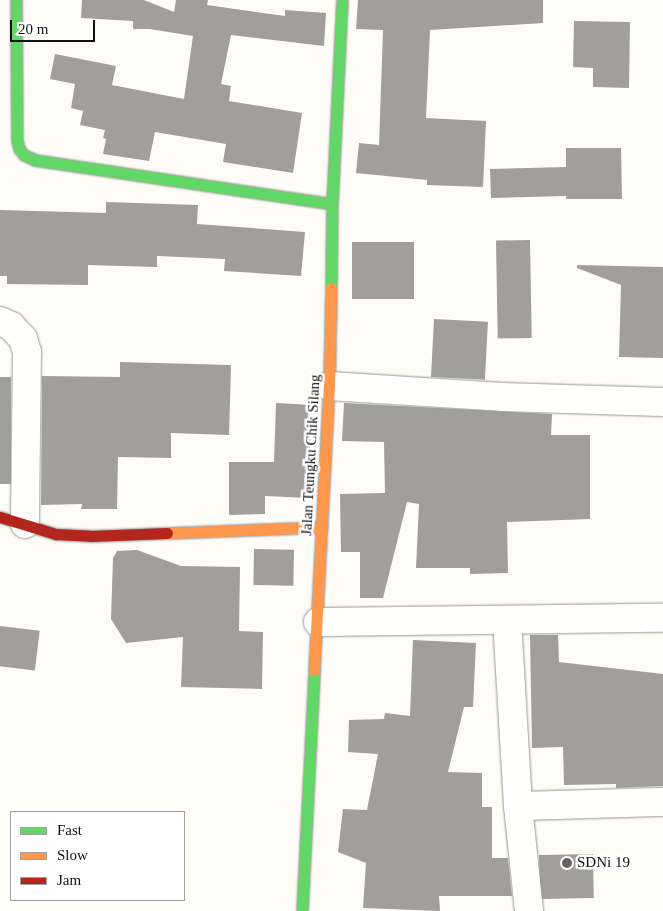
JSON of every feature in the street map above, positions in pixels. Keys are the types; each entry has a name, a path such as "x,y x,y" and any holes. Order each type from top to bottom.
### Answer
{"street":[{"path":"16,0 17,140 19,149 24,155 35,160 332,204"},
{"name":"Jalan Teungku Chik Silang","path":"302,911 329,386 332,204 342,0"},
{"path":"0,321 11,326 17,332 23,339 27,352 12,520 56,534 90,536 322,527"},
{"path":"329,386 502,397 663,402"},
{"path":"318,622 663,618"},
{"path":"507,620 518,806 530,911"},
{"path":"518,806 663,802"}],"building":[{"path":"82,0 144,0 174,12 176,0 208,0 207,5 285,16 285,10 326,13 324,46 231,35 221,84 231,86 229,101 302,113 293,173 223,162 226,144 155,132 149,161 103,154 106,139 103,138 105,130 80,125 83,111 71,108 75,84 50,79 55,54 116,66 112,85 184,99 193,36 150,29 133,29 133,21 81,18"},
{"path":"358,0 543,0 543,23 430,30 426,118 486,121 483,187 427,185 427,180 356,173 359,143 379,145 383,30 356,29"},
{"path":"574,21 630,22 629,88 593,87 593,68 573,67"},
{"path":"566,148 621,148 622,199 566,199 566,196 491,198 490,169 566,167"},
{"path":"106,202 198,205 197,224 305,232 301,276 224,271 225,259 157,256 157,267 88,265 88,285 7,284 7,276 0,276 0,210 106,213"},
{"path":"530,240 532,338 498,339 496,241"},
{"path":"352,242 414,242 414,299 352,299"},
{"path":"577,265 663,267 663,358 619,357 621,285 577,268"},
{"path":"434,319 488,322 485,380 431,377"},
{"path":"120,362 231,365 229,435 171,433 171,458 118,457 117,509 81,509 82,504 41,505 42,376 120,377"},
{"path":"0,377 11,377 11,484 0,484"},
{"path":"276,403 312,405 308,498 265,496 265,514 229,515 229,462 274,462"},
{"path":"344,403 552,414 551,435 590,435 590,519 507,522 508,573 470,574 470,568 416,568 419,504 407,502 383,598 360,598 360,552 341,552 340,494 385,493 384,442 342,441"},
{"path":"254,549 294,550 293,586 253,585"},
{"path":"137,550 181,566 240,567 239,631 263,632 262,689 181,687 183,637 126,643 111,619 113,558 117,551"},
{"path":"0,626 40,631 35,671 0,666"},
{"path":"530,635 558,635 559,662 663,674 663,786 616,788 616,784 564,785 563,747 532,748"},
{"path":"413,640 476,643 473,707 464,707 448,772 482,773 482,807 492,807 492,858 508,858 512,896 439,896 440,911 363,908 366,863 338,852 343,809 367,810 378,754 348,752 349,720 384,719 385,713 410,716"},
{"path":"593,854 594,898 540,899 539,855"}],"traffic: fast":[{"path":"16,0 17,140 19,149 24,155 35,160 332,204"},
{"path":"331,288 332,204 342,0"},
{"path":"302,911 314,670"}],"traffic: slow":[{"path":"314,670 329,386 331,288"},
{"path":"167,533 322,527"}],"traffic: jam":[{"path":"0,517 56,534 90,536 167,533"}],"place":[{"name":"SDNi 19","path":"567,863"}]}
